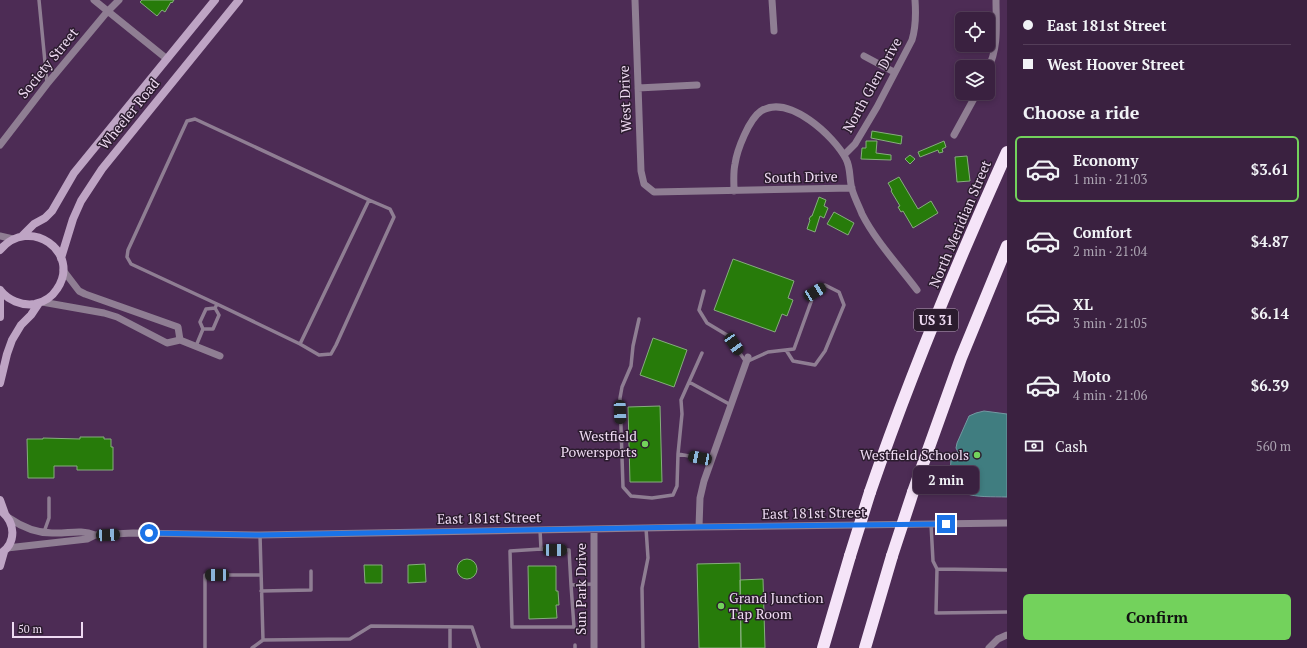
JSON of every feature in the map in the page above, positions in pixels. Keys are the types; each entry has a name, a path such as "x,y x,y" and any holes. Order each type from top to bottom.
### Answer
{"highway":[{"name":"North Meridian Street","path":"823,648 870,492 908,389 965,247 1007,152"},
{"name":"US 31","path":"865,648 892,556 913,492 962,358 1007,246"}],"street":[{"path":"94,0 166,59"},
{"name":"Society Street","path":"0,144 47,84 107,12 119,0"},
{"name":"Wheeler Road","path":"22,236 34,224 45,218 52,211 74,173 215,0"},
{"name":"Wheeler Road","path":"61,258 73,219 81,201 102,169 239,0"},
{"name":"West Drive","path":"635,0 641,171 644,184 654,192"},
{"path":"772,0 774,31"},
{"name":"North Glen Drive","path":"844,155 855,144 877,107 894,72 901,62 914,32 916,20 915,0"},
{"path":"992,60 997,41 996,0"},
{"path":"864,56 894,72"},
{"path":"638,88 697,85"},
{"path":"954,135 973,100"},
{"path":"734,191 735,160 746,132 756,114 766,109 784,107 802,115 828,136 844,155 851,173 852,188"},
{"name":"South Drive","path":"654,192 852,188 863,214 872,229 917,290"},
{"path":"0,236 13,239"},
{"path":"0,250 4,245 13,239 22,236 33,236 45,240 54,247 61,258 63,270 63,276 58,288 50,297 40,302 27,304 15,302 9,299 0,290"},
{"path":"63,270 79,291 83,293 178,327 180,340"},
{"path":"0,290 0,317"},
{"path":"40,302 104,313 117,317 167,343 180,340 220,356"},
{"path":"0,383 12,340 40,302"},
{"path":"698,527 700,498 704,481 747,360"},
{"path":"0,500 4,514 13,530 13,536 4,551 0,566"},
{"name":"East 181st Street","path":"4,514 23,527 37,532 86,532 95,535 133,533 260,535 1007,523"},
{"name":"Sun Park Drive","path":"594,529 594,648"},
{"name":"East 181st Street","path":"4,551 87,539 95,535"},
{"path":"989,648 998,639 1007,635"}],"lane":[{"path":"39,0 47,84"},
{"path":"194,118 201,121 390,209 394,217 331,354 319,355 300,344 216,306 131,264 127,258 128,250 188,121 194,118"},
{"path":"300,344 369,200"},
{"path":"704,292 699,310 707,324 727,335 747,360 768,352 794,349 815,292 825,285 839,292 844,305 825,351 815,365 793,361 786,350"},
{"path":"203,329 213,329 219,315 216,306"},
{"path":"196,346 203,329 200,322 206,309 216,306"},
{"path":"639,319 633,346 631,366 622,387 620,398 623,487 631,496 652,498 673,496 677,486 678,454 682,414 681,400 702,353"},
{"path":"689,382 731,405"},
{"path":"678,454 711,460"},
{"path":"44,532 49,518 49,498"},
{"path":"931,524 933,562 937,569 936,613 1007,612"},
{"path":"643,648 642,588 648,558 646,528"},
{"path":"540,530 541,550"},
{"path":"260,535 263,640"},
{"path":"541,550 569,550 574,626 512,627 510,551 541,550"},
{"path":"937,569 1007,570"},
{"path":"261,591 311,590 311,572"},
{"path":"205,648 205,575 261,575"},
{"path":"571,585 594,584"},
{"path":"252,648 263,640 350,639 371,626 472,627 479,648"},
{"path":"450,627 450,648"}],"shaded area":[{"path":"984,411 1007,414 1007,497 985,497 966,494 953,483 951,460 959,454 956,448 957,443 969,416"}],"building":[{"path":"142,0 174,0 165,12 162,10 157,16 140,2"},
{"path":"872,131 902,136 901,144 871,138"},
{"path":"866,141 877,141 876,153 891,155 891,160 861,159 862,148 866,148"},
{"path":"944,141 946,147 942,149 943,152 939,153 938,150 920,157 918,152"},
{"path":"910,155 915,159 910,164 905,159"},
{"path":"967,156 970,181 957,182 955,157"},
{"path":"899,177 918,209 931,201 938,213 913,228 903,211 901,212 898,207 900,206 888,183"},
{"path":"819,197 826,200 824,206 828,208 824,218 820,216 815,232 807,229 809,219 812,216"},
{"path":"834,212 854,223 848,235 827,224"},
{"path":"733,259 794,281 788,298 793,300 787,316 782,314 775,332 714,310"},
{"path":"653,338 687,350 674,387 640,375"},
{"name":"Westfield Powersports","path":"660,406 662,482 630,482 628,407"},
{"path":"80,437 104,437 104,439 111,439 111,447 113,447 113,470 77,470 77,466 54,466 54,478 28,478 27,439 80,439"},
{"path":"463,559 471,559 477,565 477,573 471,579 463,579 457,573 457,565"},
{"path":"740,563 741,648 699,648 697,564"},
{"path":"425,564 426,582 408,583 408,565"},
{"path":"364,565 382,565 382,583 365,583"},
{"path":"528,566 556,566 556,591 558,591 559,605 556,605 557,618 529,619"},
{"path":"763,579 765,648 741,648 740,580"}],"place":[{"name":"Westfield Powersports","path":"645,444"},
{"name":"Westfield Schools","path":"977,455"},
{"name":"Grand Junction Tap Room","path":"721,606"}],"route":[{"path":"149,533 260,535 946,524"}]}
